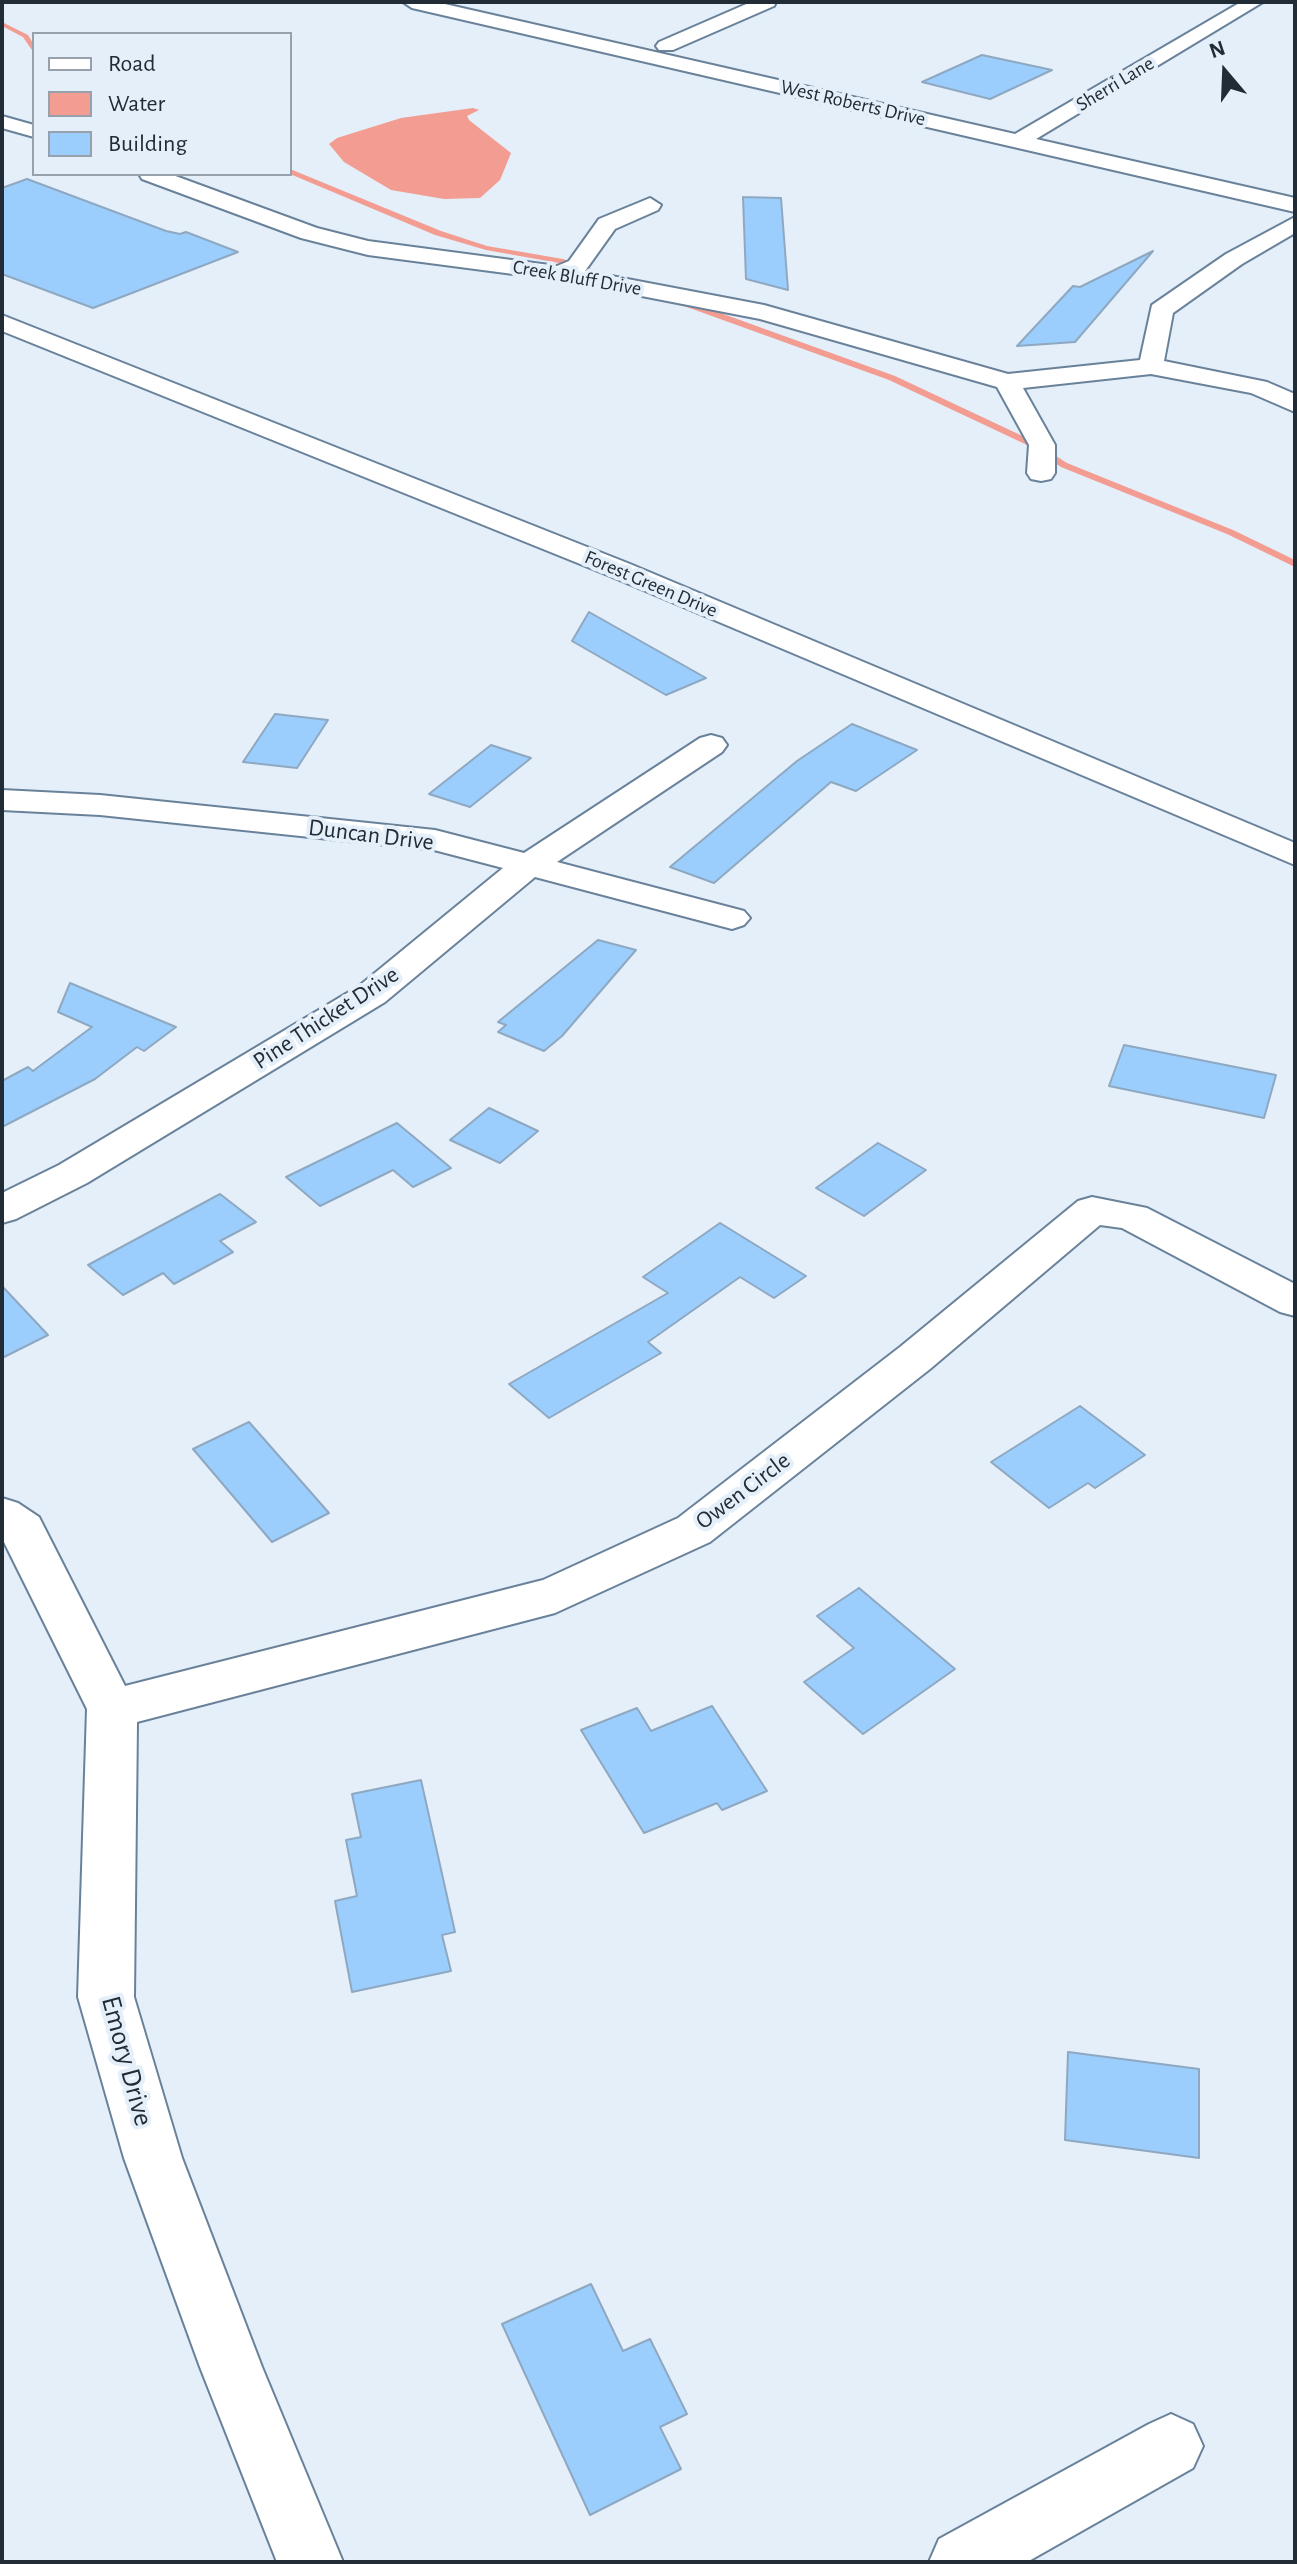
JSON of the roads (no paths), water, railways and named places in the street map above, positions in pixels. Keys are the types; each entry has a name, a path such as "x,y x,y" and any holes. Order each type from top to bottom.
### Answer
{"street":[{"name":"West Roberts Drive","path":"412,2 1295,205"},
{"path":"666,46 767,2"},
{"name":"Sherri Lane","path":"1018,141 1254,2"},
{"path":"2,122 32,130"},
{"name":"Creek Bluff Drive","path":"155,176 309,233 368,248 559,273 764,312 1007,382"},
{"path":"559,273 577,266 607,224 650,205"},
{"path":"1151,366 1161,310 1234,259 1295,224"},
{"name":"Forest Green Drive","path":"2,322 620,570 1295,855"},
{"path":"1041,473 1042,445 1007,382 1151,366 1258,387 1295,404"},
{"name":"Pine Thicket Drive","path":"2,1210 73,1174 372,994 527,866 711,745"},
{"name":"Duncan Drive","path":"2,800 100,805 435,840 732,918"},
{"name":"Owen Circle","path":"112,1709 555,1595 694,1530 915,1358 1092,1210 1133,1217 1295,1302"},
{"name":"Emory Drive","path":"2,1515 23,1529 112,1709 106,1997 153,2158 231,2367 310,2562"},
{"path":"962,2562 1171,2446"}],"water":[{"path":"473,108 479,110 467,116 469,120 511,153 500,180 480,198 444,199 391,190 344,162 329,144 337,138 401,118"}],"waterway":[{"path":"2,24 26,36 32,47"},
{"path":"292,172 438,233 486,248 560,261 626,282"},
{"path":"676,300 892,378 1028,442 1064,465 1230,532 1295,564"}]}
